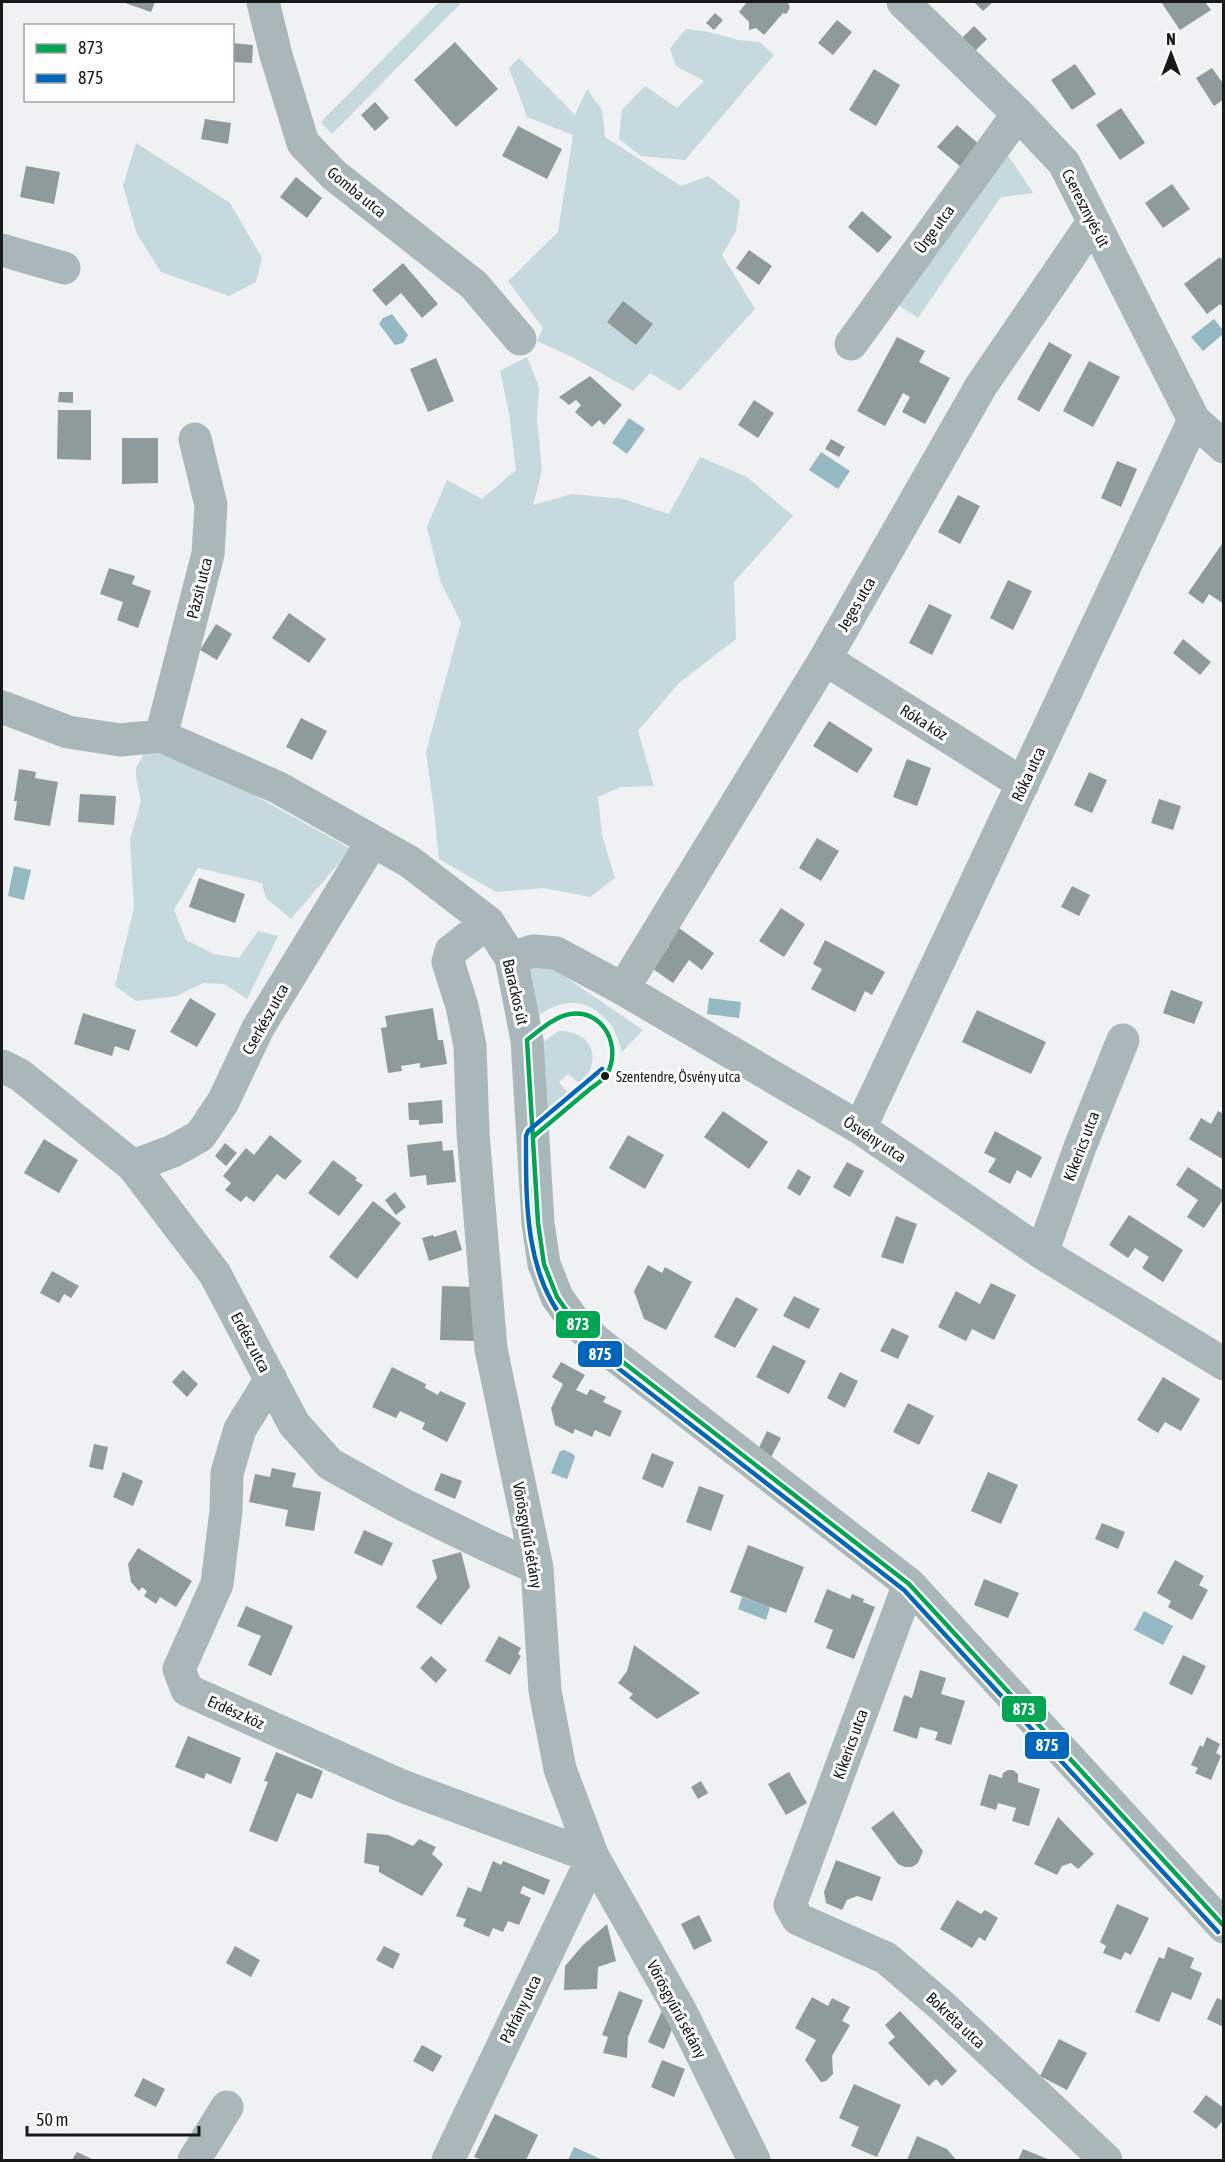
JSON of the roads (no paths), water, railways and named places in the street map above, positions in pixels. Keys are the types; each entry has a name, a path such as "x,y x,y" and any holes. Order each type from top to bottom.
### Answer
{"street":[{"name":"Gomba utca","path":"263,2 276,55 303,143 334,175 474,285 520,339"},
{"name":"Cseresznyés út","path":"903,2 1018,114 1064,163 1194,420 1224,447"},
{"name":"Ürge utca","path":"851,344 1018,114"},
{"name":"Jeges utca","path":"624,989 825,659 981,386 1093,222"},
{"path":"2,250 64,268"},
{"name":"Róka utca","path":"860,1128 1194,420"},
{"name":"Pázsit utca","path":"161,736 208,554 211,505 195,439"},
{"name":"Róka köz","path":"825,659 1023,784"},
{"name":"Barackos út","path":"2,707 68,732 120,740 161,736 279,788 410,862 488,922 511,958 527,1040 538,1223 544,1264 557,1297 574,1321 601,1345 909,1584 1224,1927"},
{"name":"Cserkész utca","path":"133,1166 173,1151 200,1136 223,1102 258,1028 372,842"},
{"name":"Vörösgyűrű sétány","path":"488,922 452,951 448,962 462,1006 470,1046 473,1133 491,1349 537,1568 545,1691 560,1769 593,1857 681,2012 754,2160"},
{"name":"Ösvény utca","path":"511,958 533,951 556,953 624,989 860,1128 1042,1254 1224,1364"},
{"name":"Kikerics utca","path":"1042,1254 1080,1147 1123,1040"},
{"name":"Erdész utca","path":"2,1066 20,1075 133,1166 215,1274 294,1424 330,1464 402,1504 537,1568"},
{"name":"Erdész köz","path":"271,1379 240,1429 226,1473 226,1511 217,1584 179,1669 187,1690 402,1786 593,1857"},
{"name":"Kikerics utca","path":"790,1905 909,1584"},
{"name":"Páfrány utca","path":"447,2160 593,1857"},
{"name":"Bokréta utca","path":"790,1905 798,1919 886,1958 942,2006 1106,2160"},
{"path":"194,2160 226,2107"}],"water":[{"path":"392,314 408,335 403,343 395,345 379,324 383,318"},
{"path":"1214,319 1223,330 1223,334 1203,351 1191,337"},
{"path":"629,418 645,429 627,454 612,443"},
{"path":"821,452 850,471 838,489 809,470"},
{"path":"14,866 31,870 24,900 8,896"},
{"path":"709,998 741,1002 739,1018 707,1014"},
{"path":"564,1450 575,1457 567,1479 551,1473 560,1451"},
{"path":"742,1597 770,1607 766,1620 738,1609"},
{"path":"1144,1611 1173,1626 1163,1645 1134,1630"},
{"path":"574,2147 603,2160 568,2160"}],"place":[{"name":"Szentendre, Ösvény utca","path":"605,1076"}]}
